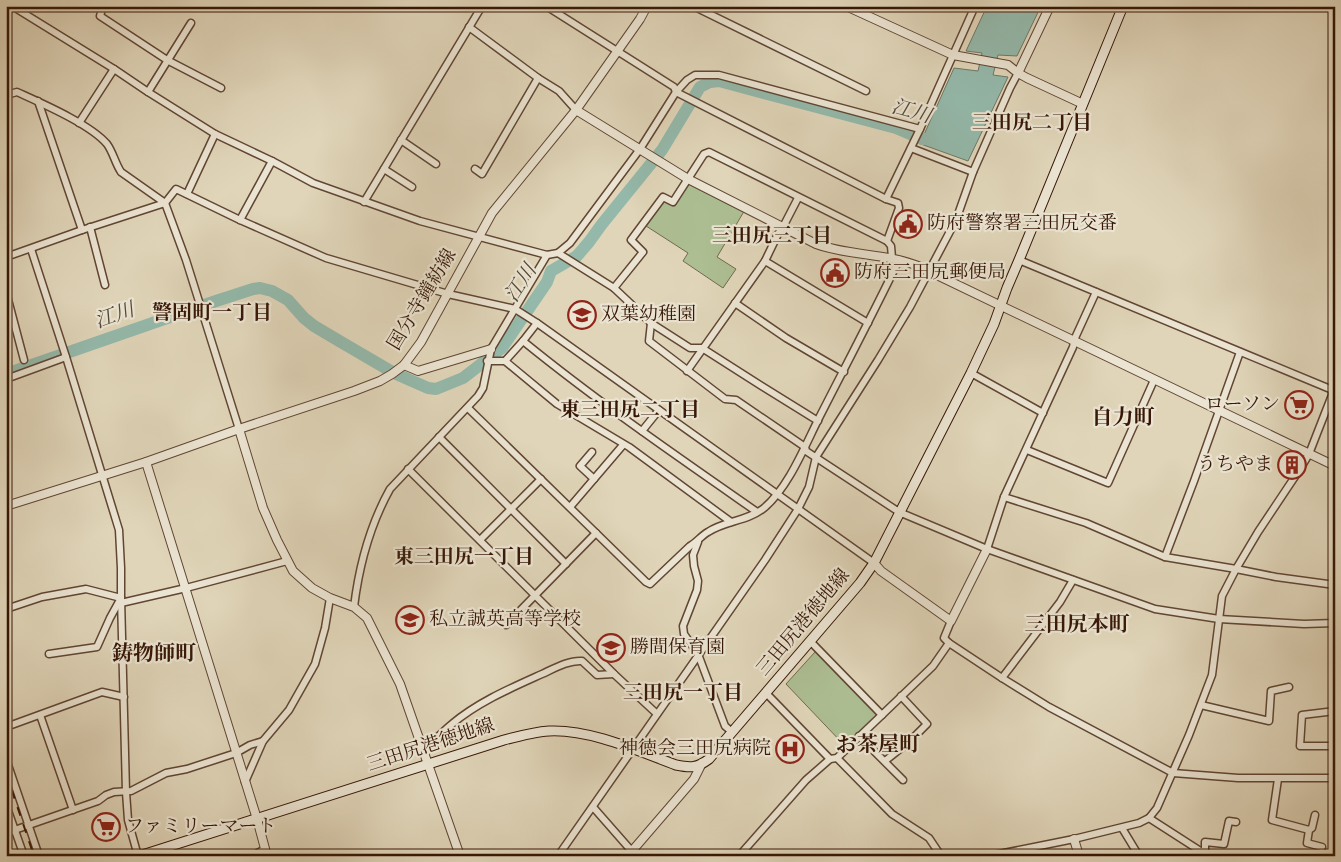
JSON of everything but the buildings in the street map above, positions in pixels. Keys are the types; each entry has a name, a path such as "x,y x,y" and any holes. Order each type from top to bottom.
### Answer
{"main road":[{"name":"三田尻港徳地線","path":"138,856 153,854 529,733 548,731 578,732 686,767 692,767 709,759 860,583 874,563 994,324 1006,288 1123,6"}],"street":[{"path":"12,6 215,134 313,183 420,221 547,255 558,253 570,243 640,149 676,92 687,80 695,75 719,75 920,129"},
{"path":"99,6 102,9 100,16 168,60 221,88"},
{"path":"364,202 482,6"},
{"path":"546,6 674,87 676,92 886,199 898,203 899,208 886,242"},
{"name":"国分寺鐘紡線","path":"6,506 146,462 240,428 363,388 380,381 404,365 421,342 492,213 576,110 640,19 647,6"},
{"path":"693,6 866,91"},
{"path":"846,6 953,55 1008,65 1018,73 1083,104"},
{"path":"886,199 920,129 975,6"},
{"path":"558,856 765,560 798,509 809,487 816,457 910,307 956,220 973,172 1010,88 1050,6"},
{"path":"148,92 191,23"},
{"path":"469,27 538,78 559,91 576,110 688,179 816,244 830,249 908,262 1335,466"},
{"path":"79,123 114,69"},
{"path":"475,169 482,174 538,78"},
{"path":"6,95 17,92 79,123 102,139 109,147 121,172 165,203 186,260 240,428 263,508 293,571 312,588 330,598 354,606 367,618 400,684 459,855"},
{"path":"38,102 82,230"},
{"path":"187,194 215,134"},
{"path":"401,140 436,164"},
{"path":"910,148 973,172"},
{"path":"468,408 650,584 690,546 698,542 708,532 743,519 765,507 790,476 868,323 895,259 891,246 886,242 709,152 704,154 673,202 664,197 631,240 643,252 614,288"},
{"path":"240,220 272,161"},
{"path":"384,169 412,187"},
{"path":"6,257 165,203 176,189 326,258 448,294 515,309 874,563 881,571 951,621"},
{"path":"687,371 765,261 798,198"},
{"path":"90,227 105,285"},
{"path":"31,249 119,530 126,792 128,820 138,856"},
{"path":"558,253 614,288 651,323 690,348 702,348 818,420"},
{"path":"354,606 364,554 375,521 390,489 478,396 483,388 490,349 547,255"},
{"path":"989,856 1122,828 1149,818 1157,808 1212,675 1222,596 1236,568 1309,454 1334,390 1019,260"},
{"path":"765,261 868,323"},
{"path":"6,292 24,360"},
{"path":"1096,292 1027,450 1004,497 987,548 944,638 1002,678 1049,707 1173,773 1238,778 1335,778"},
{"path":"735,303 786,338 844,372"},
{"path":"505,361 523,342 537,323"},
{"path":"651,323 648,341 687,371 725,399 736,400 805,447 806,451 899,512 987,548 1155,609 1219,619 1296,624 1335,623"},
{"path":"523,342 642,431 757,512"},
{"path":"404,365 418,371 490,349"},
{"path":"1165,557 1240,352"},
{"path":"6,379 66,358"},
{"path":"488,361 505,361 558,404 629,447 731,522"},
{"path":"971,373 1043,414"},
{"path":"1027,450 1108,483 1154,380"},
{"path":"642,431 659,410"},
{"path":"439,437 566,564"},
{"path":"570,507 623,444"},
{"path":"592,452 580,466 594,478"},
{"path":"146,462 266,852 252,856"},
{"path":"408,469 614,674 657,714"},
{"path":"480,540 541,479"},
{"path":"1004,497 1086,524 1165,557 1236,568 1276,577 1335,585"},
{"path":"506,625 596,533"},
{"path":"698,542 693,555 698,581 697,590 684,626 684,634 698,654 725,726 732,732"},
{"path":"6,609 42,597 86,589 121,600 186,588 287,561"},
{"path":"1002,678 1060,602 1073,580"},
{"path":"245,782 263,741 289,710 315,664 325,628 330,598"},
{"path":"49,654 97,647 110,618 121,600"},
{"path":"810,641 882,715"},
{"path":"739,856 806,780 834,759 902,696 933,666 949,643"},
{"path":"423,750 452,724 499,693 575,660 582,661 597,676 614,674"},
{"path":"1201,705 1269,721 1271,690 1289,687"},
{"path":"6,727 102,692 124,697"},
{"path":"766,693 892,814 929,838 941,856"},
{"path":"885,761 926,724 902,696"},
{"path":"1335,711 1302,715 1300,746 1335,746"},
{"path":"40,715 73,810"},
{"path":"859,736 903,780"},
{"path":"6,833 98,801 106,794 132,791 166,773 187,769 236,753 250,745 263,741"},
{"path":"6,759 39,856"},
{"path":"593,807 634,853 694,779 702,763"},
{"path":"1278,778 1272,820 1309,830"},
{"path":"6,805 24,856"},
{"path":"1315,815 1312,828 1309,830 1307,843 1322,847"},
{"path":"1149,818 1204,855 1205,842 1224,844 1229,821 1236,822"},
{"path":"1122,828 1139,856"},
{"path":"1074,839 1079,856"}],"shaded area":[{"path":"987,6 1041,6 1017,56 998,55 993,75 1008,77 968,161 918,143 922,139 954,68 978,71 982,53 966,51"},
{"path":"688,179 746,208 717,257 736,269 723,288 683,261 688,253 643,224 663,197 672,202"},
{"path":"815,652 879,714 845,746 786,684"}],"waterway":[{"name":"江川","path":"6,374 216,301 260,288 272,291 288,300 314,326 394,373 428,388 436,389 463,378 502,348 547,282 551,271 577,256 589,242 662,150 700,87 710,82 719,81 896,128 922,139 940,139"}],"railway":[{"path":"6,773 34,856"}],"place":[{"name":"防府警察署三田尻交番","path":"908,224"},
{"name":"防府三田尻郵便局","path":"835,273"},
{"name":"双葉幼稚園","path":"582,315"},
{"name":"ローソン","path":"1299,405"},
{"name":"うちやま","path":"1292,465"},
{"name":"私立誠英高等学校","path":"410,620"},
{"name":"勝間保育園","path":"611,648"},
{"name":"神徳会三田尻病院","path":"790,749"},
{"name":"ファミリーマート","path":"106,827"}],"district":[{"name":"三田尻二丁目","path":"1032,124"},
{"name":"三田尻三丁目","path":"772,237"},
{"name":"警固町一丁目","path":"212,314"},
{"name":"東三田尻二丁目","path":"630,411"},
{"name":"自力町","path":"1123,419"},
{"name":"東三田尻一丁目","path":"464,558"},
{"name":"三田尻本町","path":"1077,626"},
{"name":"鋳物師町","path":"154,655"},
{"name":"三田尻一丁目","path":"683,694"},
{"name":"お茶屋町","path":"878,746"}]}
